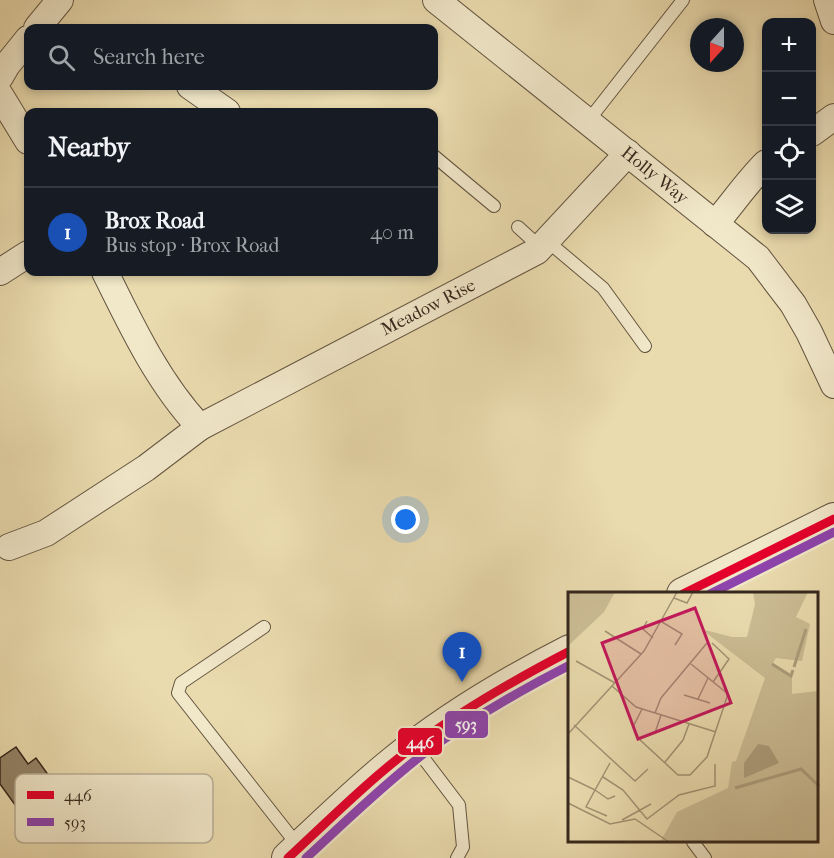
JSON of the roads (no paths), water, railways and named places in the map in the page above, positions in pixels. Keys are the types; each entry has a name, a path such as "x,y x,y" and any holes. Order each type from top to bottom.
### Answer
{"street":[{"path":"40,24 60,0"},
{"name":"Holly Way","path":"436,0 758,258 793,304 834,385"},
{"path":"827,0 834,21"},
{"path":"0,77 24,44"},
{"path":"196,90 221,108"},
{"path":"0,95 24,134"},
{"path":"816,130 834,117"},
{"name":"Meadow Rise","path":"9,547 46,533 146,468 200,427 537,251 628,153"},
{"path":"715,224 738,197 746,183 762,167"},
{"path":"0,272 24,257"},
{"path":"107,276 165,381 184,410 200,427"},
{"path":"688,592 834,519"},
{"path":"294,853 392,764 456,715 525,673 566,660"}],"lane":[{"path":"588,121 683,0"},
{"path":"438,159 494,206"},
{"path":"519,227 603,288 645,346"},
{"path":"264,627 181,683 178,693 294,853"},
{"path":"415,747 459,805 464,847 457,858"},
{"path":"694,843 705,858"}],"place":[{"name":"Brox Road","path":"462,682"}]}
